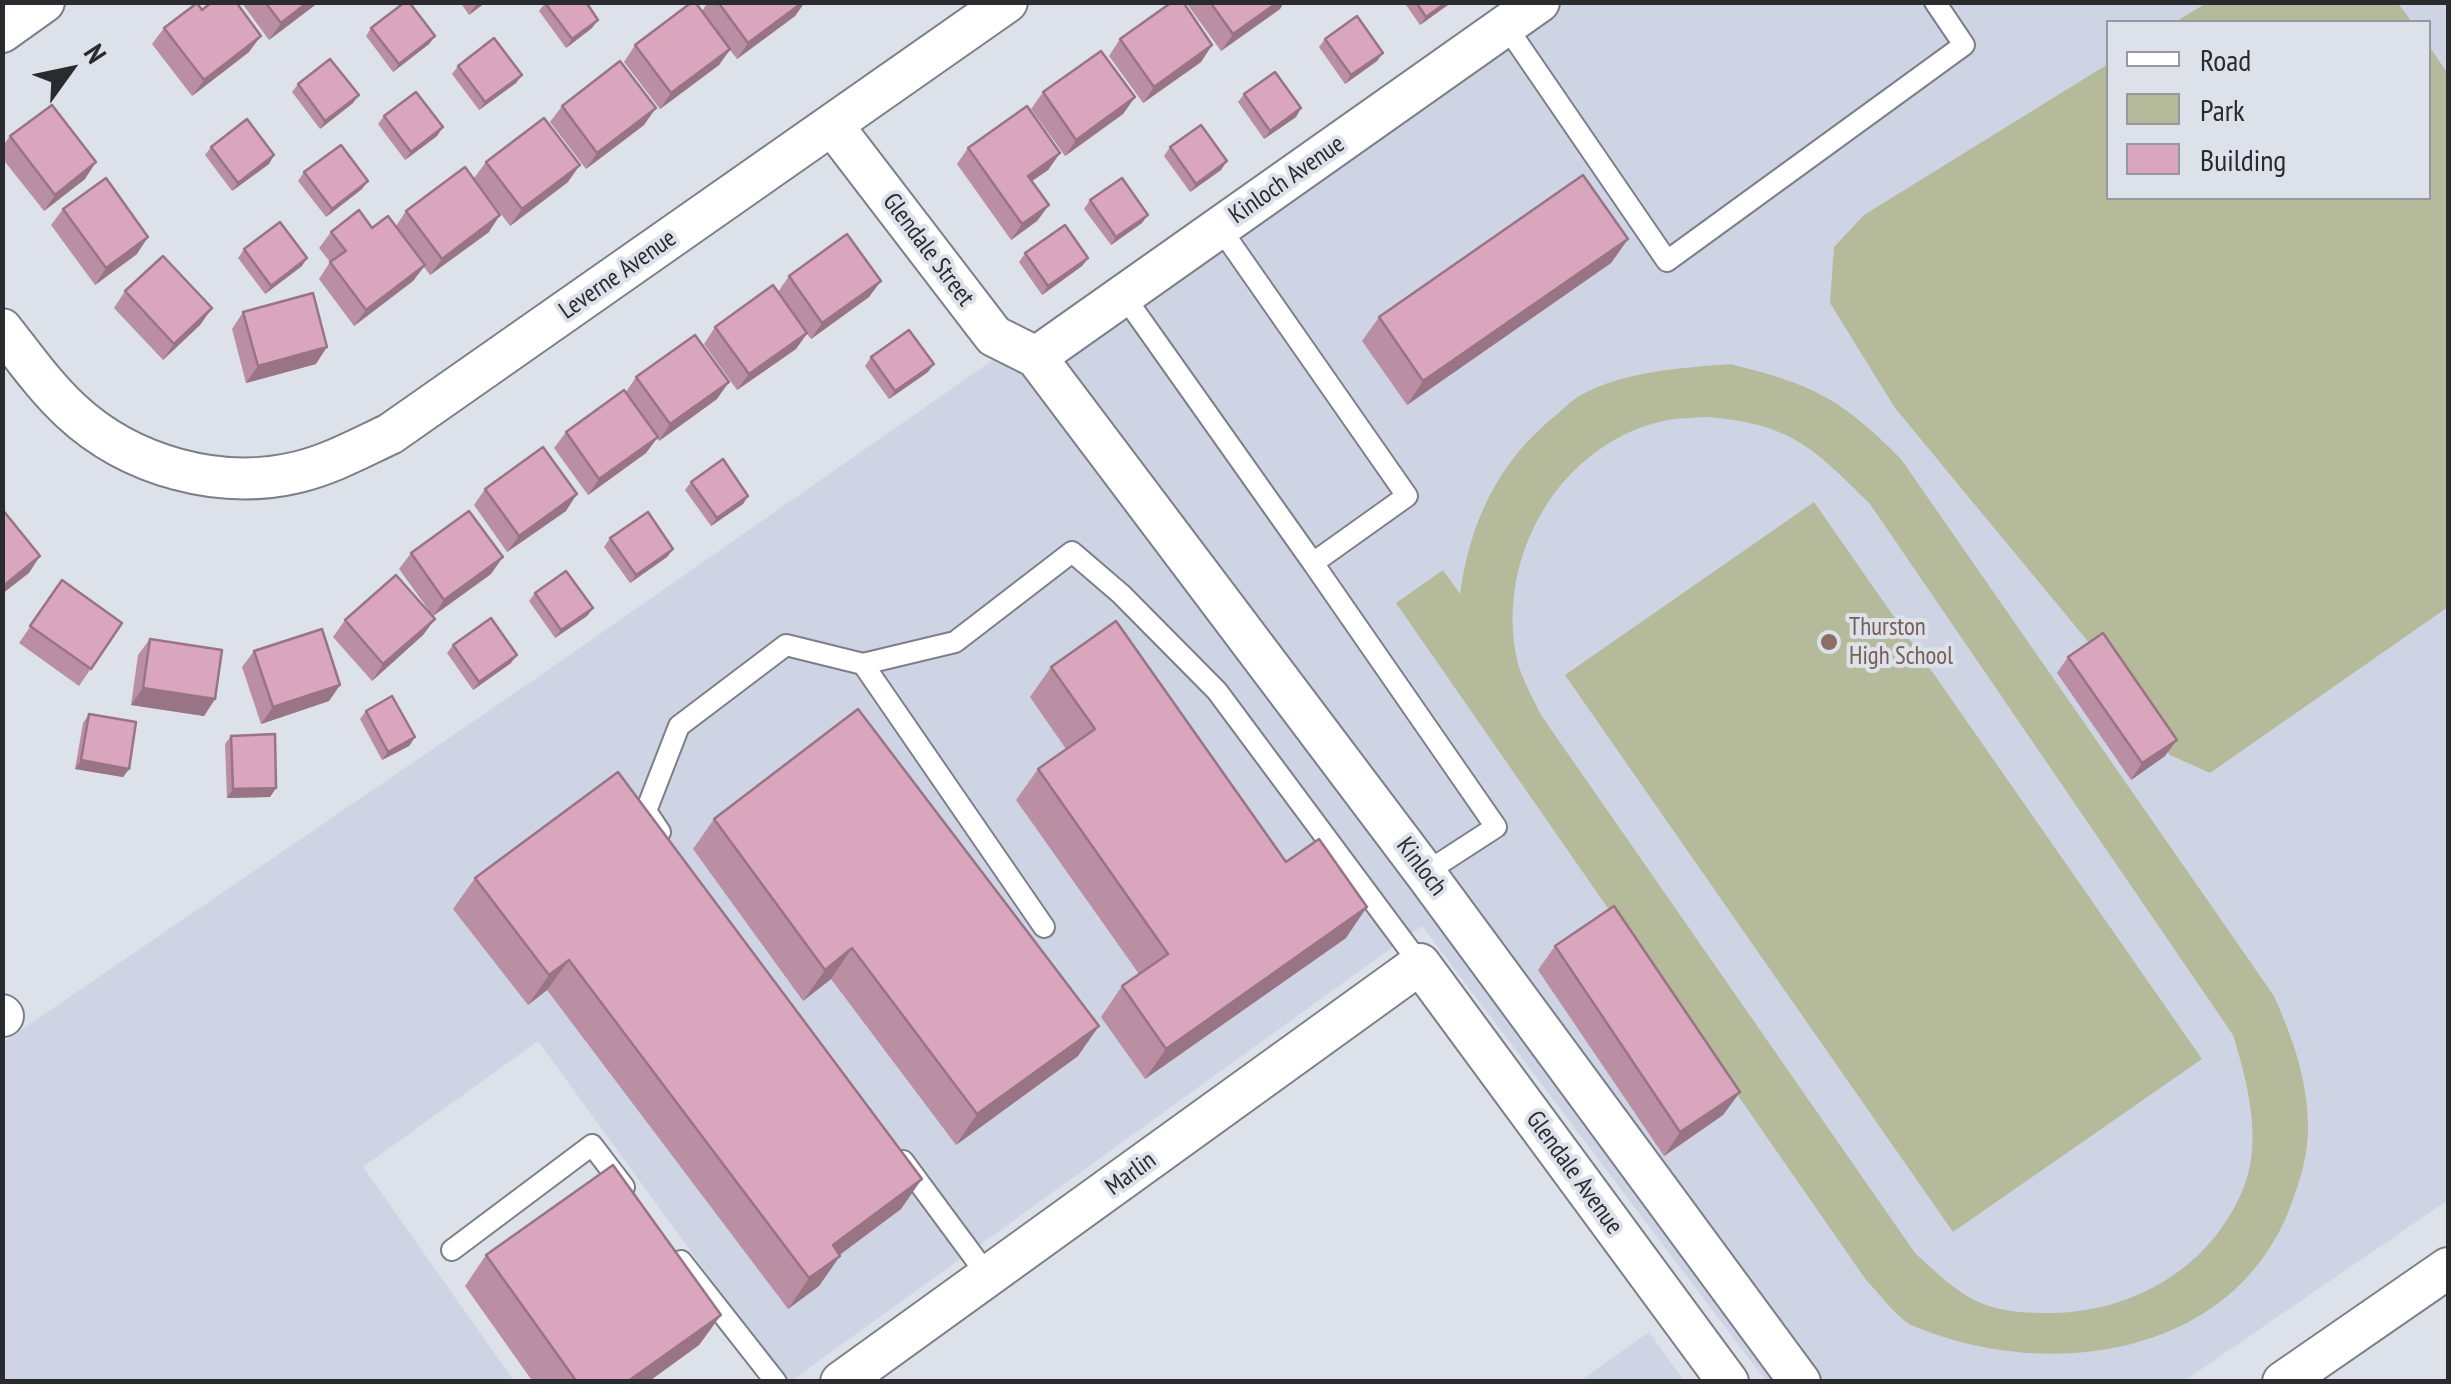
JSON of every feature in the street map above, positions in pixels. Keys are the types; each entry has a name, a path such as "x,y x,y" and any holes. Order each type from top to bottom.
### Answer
{"street":[{"path":"2,32 44,2"},
{"name":"Leverne Avenue","path":"2,329 72,412 107,439 146,460 202,475 254,478 298,472 340,458 390,434 1007,2"},
{"name":"Kinloch Avenue","path":"1036,358 1538,2"},
{"name":"Glendale Street","path":"833,126 994,336 1036,358"},
{"name":"Kinloch","path":"1036,358 1425,873 1800,1382"},
{"name":"Marlin","path":"841,1382 1420,964"},
{"name":"Glendale Avenue","path":"1420,964 1728,1382"},
{"path":"2283,1382 2448,1268"}],"lane":[{"path":"1506,26 1666,260 1964,45 1935,2"},
{"path":"1220,228 1408,496 1313,563"},
{"path":"1124,296 1496,827 1425,873"},
{"path":"668,843 646,811 679,726 786,646 863,664 955,642 1072,552 1121,594 1217,691 1420,964"},
{"path":"863,664 1044,927"},
{"path":"452,1250 592,1145 640,1207"},
{"path":"891,1147 988,1276"},
{"path":"664,1238 776,1382"}],"shaded area":[{"name":"Thurston High School","path":"1505,3 2448,3 2448,1200 2184,1381 1766,1381 1422,926 791,1381 785,1381 538,1041 363,1167 514,1381 3,1381 2,1043 528,684"},
{"path":"1649,1332 1684,1381 1580,1381"}],"green space":[{"path":"2208,2 2398,3 2411,20 2178,20"},
{"path":"2431,49 2448,74 2448,607 2210,773 2170,755 2090,644 1895,408 1830,303 1834,247 1864,215 2106,65 2106,200 2431,200"},
{"path":"1730,364 1824,396 1860,421 1901,459 2274,996 2293,1044 2305,1093 2308,1138 2301,1175 2292,1202 2265,1254 2228,1295 2183,1325 2131,1344 2076,1353 2019,1352 1963,1342 1909,1324 1898,1314 1866,1280 1396,603 1443,570 1460,594 1471,542 1490,495 1518,453 1573,400 1633,376","holes":["1673,419 1735,420 1798,441 1870,504 2233,1035 2252,1129 2245,1184 2213,1239 2192,1261 2140,1294 2081,1311 2006,1310 1963,1293 1915,1253 1541,715 1521,673 1513,620 1516,581 1527,544 1544,509 1567,478 1596,452 1630,432"]},
{"path":"1814,502 2202,1059 1953,1232 1565,675"}],"building":[{"path":"212,2 236,2 261,36 204,80 164,28 197,3 202,10"},
{"path":"265,2 308,2 281,23"},
{"path":"405,2 435,36 399,64 371,28"},
{"path":"586,2 598,20 572,39 545,3"},
{"path":"692,2 730,49 671,93 635,45"},
{"path":"718,2 803,2 748,43"},
{"path":"1172,2 1183,2 1212,45 1154,87 1120,39"},
{"path":"1210,2 1278,2 1233,34"},
{"path":"1416,2 1447,2 1426,17"},
{"path":"1357,16 1383,53 1351,75 1325,39"},
{"path":"494,38 522,75 485,102 458,66"},
{"path":"1101,51 1135,97 1076,140 1043,92"},
{"path":"330,59 359,95 325,121 298,84"},
{"path":"620,61 656,108 597,153 562,106"},
{"path":"1275,72 1301,108 1270,131 1244,94"},
{"path":"416,92 443,127 411,152 384,116"},
{"path":"52,105 96,162 55,195 10,136"},
{"path":"1027,106 1060,153 1028,176 1049,205 1022,224 968,148"},
{"path":"544,118 580,165 522,209 486,162"},
{"path":"247,119 274,155 238,183 211,147"},
{"path":"1201,125 1227,161 1196,184 1170,147"},
{"path":"341,145 368,181 332,209 304,172"},
{"path":"465,167 500,215 442,259 406,211"},
{"path":"1583,175 1628,239 1423,381 1379,317"},
{"path":"106,178 148,237 106,268 63,209"},
{"path":"1122,178 1148,215 1116,237 1090,200"},
{"path":"359,210 372,228 388,216 425,265 366,310 330,262 346,251 331,232"},
{"path":"280,222 307,258 271,286 244,249"},
{"path":"1065,225 1088,258 1048,286 1025,253"},
{"path":"847,234 881,281 822,323 789,276"},
{"path":"163,256 212,308 174,344 125,291"},
{"path":"773,285 807,333 749,374 715,327"},
{"path":"313,293 327,347 258,366 243,312"},
{"path":"909,330 934,364 895,391 871,357"},
{"path":"695,335 729,382 670,424 636,377"},
{"path":"624,390 658,437 599,479 566,432"},
{"path":"543,447 577,494 519,536 485,489"},
{"path":"723,459 748,496 717,518 691,482"},
{"path":"2,509 40,556 2,587"},
{"path":"469,511 503,557 444,600 411,553"},
{"path":"648,512 673,549 636,575 610,538"},
{"path":"566,571 593,608 561,630 535,593"},
{"path":"396,575 435,619 383,664 345,620"},
{"path":"62,580 122,623 91,669 30,626"},
{"path":"491,618 517,655 479,682 453,645"},
{"path":"1116,621 1286,862 1319,839 1367,907 1166,1049 1122,986 1168,954 1038,769 1095,729 1051,667"},
{"path":"322,629 340,685 273,707 254,651"},
{"path":"2103,633 2177,740 2142,763 2068,657"},
{"path":"150,639 222,650 215,699 143,688"},
{"path":"392,696 415,737 388,752 366,711"},
{"path":"858,709 1099,1026 977,1114 852,948 825,970 714,819"},
{"path":"89,714 136,722 129,769 81,760"},
{"path":"275,734 276,788 233,789 231,736"},
{"path":"618,772 922,1179 833,1245 840,1256 809,1278 569,960 549,975 475,878"},
{"path":"1614,906 1740,1092 1680,1132 1555,946"},
{"path":"613,1165 721,1315 627,1382 577,1382 486,1255"}],"place":[{"name":"Thurston High School","path":"1829,642"}]}
